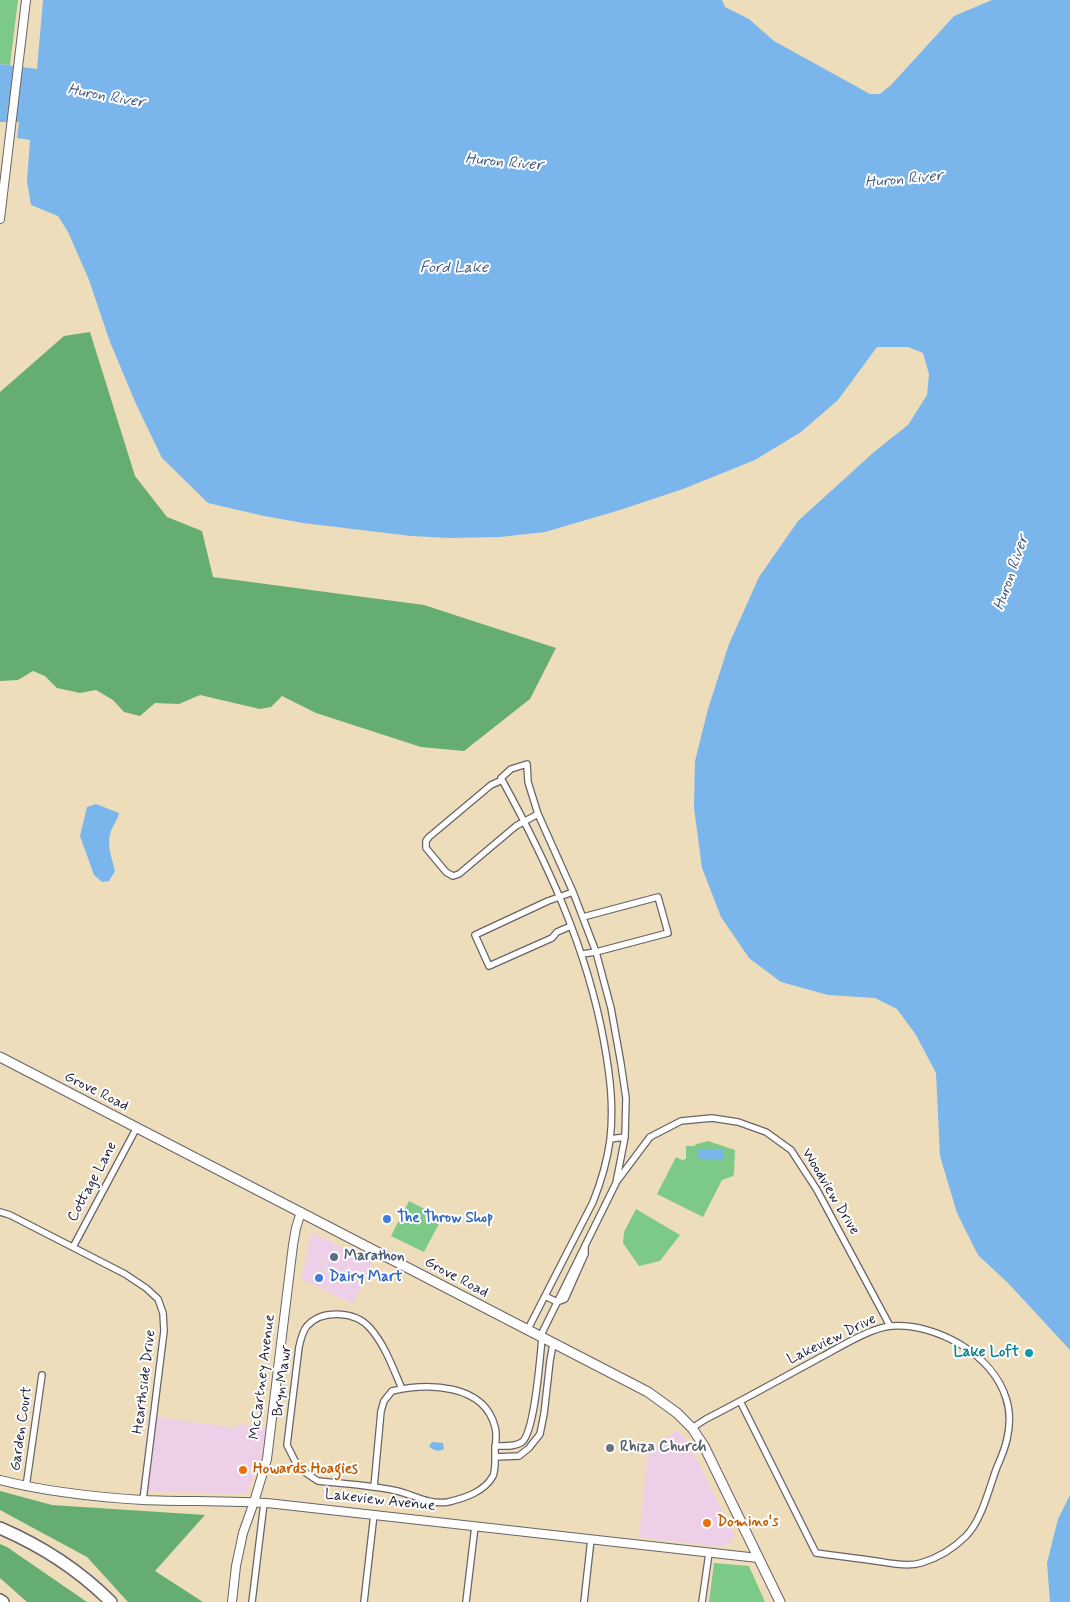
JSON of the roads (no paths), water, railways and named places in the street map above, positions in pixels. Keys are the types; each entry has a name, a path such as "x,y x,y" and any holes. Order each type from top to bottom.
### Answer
{"highway":[{"path":"0,1528 38,1546 68,1564 111,1602"}],"main road":[{"name":"Grove Road","path":"0,1058 648,1392 671,1408 692,1428 704,1446 780,1602"}],"street":[{"path":"0,219 26,0"},
{"path":"495,1446 516,1445 527,1436 532,1417 541,1337 616,1182 624,1137 626,1098 611,1008 596,952 573,892 538,814 528,782 527,764 511,769 501,778 525,821 560,896 582,954 600,1020 611,1087 610,1138 605,1168 593,1202 527,1331"},
{"path":"502,780 491,786 426,841 426,848 446,872 453,876 459,874 516,826 538,814"},
{"path":"571,926 557,932 552,938 490,966 475,935 560,896 573,892"},
{"path":"582,954 668,933 658,897 583,917"},
{"path":"608,1062 621,1060"},
{"name":"Woodview Drive","path":"616,1182 650,1137 681,1121 712,1118 738,1122 766,1132 790,1150 817,1190 890,1326"},
{"name":"Cottage Lane","path":"73,1247 136,1129"},
{"path":"610,1138 624,1137"},
{"path":"593,1202 604,1207"},
{"name":"Hearthside Drive","path":"0,1212 10,1215 125,1274 146,1288 158,1299 163,1313 164,1331 143,1500"},
{"name":"McCartney Avenue","path":"232,1602 236,1566 243,1533 267,1459 293,1245 301,1212"},
{"path":"545,1296 557,1302 565,1299 586,1254 585,1245"},
{"path":"567,1252 579,1259"},
{"name":"Bryn Mawr","path":"374,1487 318,1481 303,1471 295,1461 287,1445 299,1347 306,1328 312,1321 320,1317 340,1314 356,1318 374,1333 387,1354 402,1389"},
{"name":"Lakeview Drive","path":"890,1326 913,1327 937,1332 963,1345 994,1373 1006,1398 1009,1420 1007,1440 978,1517 967,1535 953,1547 935,1558 919,1564 899,1564 816,1553 740,1401 845,1344 875,1330 890,1326"},
{"path":"495,1457 519,1456 529,1448 540,1434 553,1344"},
{"name":"Garden Court","path":"26,1487 42,1375"},
{"path":"422,1386 446,1387 460,1391 476,1400 492,1417 496,1429 495,1446 494,1475 482,1489 467,1497 446,1502 430,1501 415,1498 398,1491 374,1487 381,1411 384,1401 390,1393 422,1386"},
{"path":"692,1428 740,1401"},
{"name":"Lakeview Avenue","path":"0,1480 26,1487 70,1494 143,1500 254,1502 758,1558"},
{"path":"252,1602 264,1503"},
{"path":"364,1602 374,1514"},
{"path":"466,1602 475,1526"},
{"path":"584,1602 591,1539"},
{"path":"702,1602 709,1553"}],"water":[{"name":"Ford Lake","path":"43,0 722,0 725,7 749,19 774,41 870,94 880,94 891,85 954,16 992,0 1070,0 1070,1350 1008,1283 978,1255 957,1213 940,1156 936,1073 916,1035 897,1009 875,998 828,995 781,982 749,958 721,917 702,868 694,808 695,761 708,709 729,644 759,577 798,521 874,452 908,425 927,395 929,374 923,353 908,347 877,347 838,400 801,432 755,460 683,489 545,532 500,537 449,538 411,536 303,523 208,503 162,458 136,404 110,342 89,280 68,232 58,216 31,205 27,181 30,140 17,138 19,122 0,122 0,64 37,69"},
{"path":"96,804 119,813 109,841 115,871 109,881 102,882 94,875 80,836 87,807"},
{"path":"723,1149 724,1160 699,1160 698,1150"},
{"path":"432,1442 443,1443 444,1449 439,1451 432,1449 429,1446"},
{"path":"1070,1495 1070,1602 1050,1602 1047,1563 1058,1519"}],"place":[{"name":"The Throw Shop","path":"387,1219"},
{"name":"Marathon","path":"334,1257"},
{"name":"Dairy Mart","path":"319,1278"},
{"name":"Lake Loft","path":"1029,1353"},
{"name":"Rhiza Church","path":"610,1448"},
{"name":"Howards Hoagies","path":"243,1470"},
{"name":"Domino's","path":"707,1523"}],"water label":[{"name":"Huron River","path":"106,97"},
{"name":"Huron River","path":"504,163"},
{"name":"Huron River","path":"904,180"},
{"name":"Huron River","path":"1012,573"}]}
